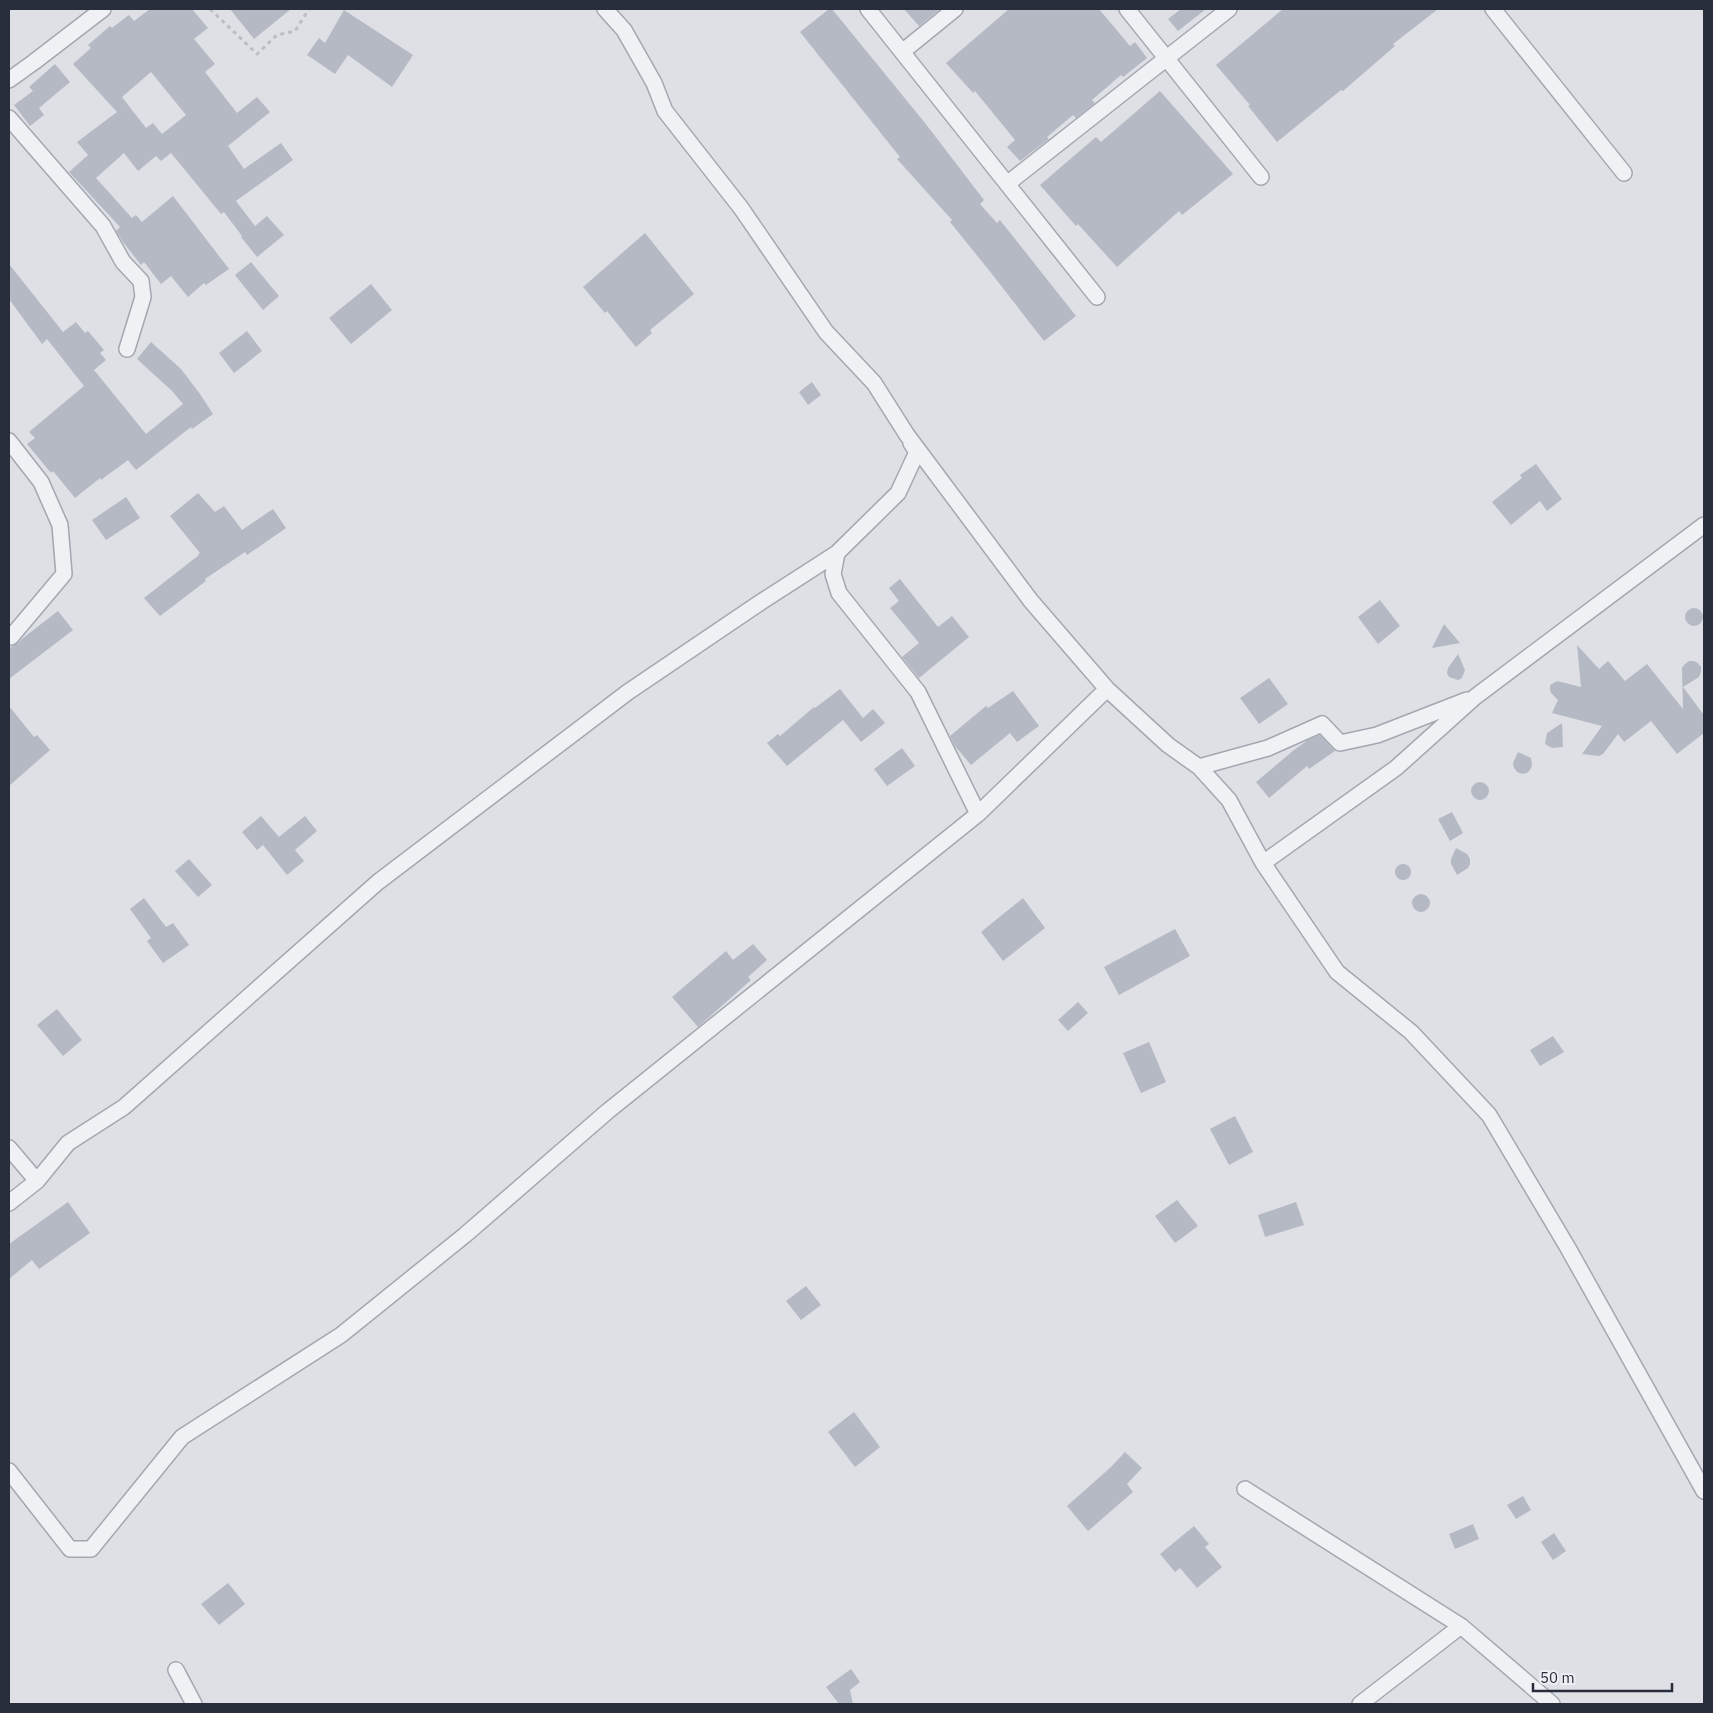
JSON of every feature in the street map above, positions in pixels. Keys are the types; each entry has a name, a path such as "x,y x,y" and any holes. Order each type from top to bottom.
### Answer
{"street":[{"path":"9,80 103,9"},
{"path":"605,9 624,30 654,83 665,111 741,208 826,332 874,383 907,435 1031,601 1107,689 1168,745 1199,767 1229,800 1264,863 1337,972 1411,1032 1489,1115 1568,1248 1704,1491"},
{"path":"868,9 1097,297"},
{"path":"902,52 955,9"},
{"path":"1127,9 1261,178"},
{"path":"1007,184 1228,9"},
{"path":"1493,9 1624,173"},
{"path":"9,118 103,226 123,262 141,280 143,297 127,349"},
{"path":"9,1202 37,1181 68,1143 124,1107 378,882 628,692 837,553 898,493 916,452 907,435"},
{"path":"9,441 42,482 60,525 64,574 11,638"},
{"path":"1264,863 1396,768 1475,697 1704,525"},
{"path":"837,553 833,574 839,593 918,692 978,814"},
{"path":"9,1471 70,1549 91,1548 182,1437 342,1335 465,1235 608,1111 978,814 1107,689"},
{"path":"1199,767 1268,748 1322,724 1340,743 1377,735 1475,697"},
{"path":"9,1148 37,1181"},
{"path":"1245,1489 1461,1626 1552,1704"},
{"path":"1360,1704 1461,1626"},
{"path":"176,1670 194,1704"}],"path":[{"path":"210,9 257,54 277,35 295,31 309,9"}],"building":[{"path":"150,9 192,9 208,28 194,39 215,64 205,72 237,113 257,97 270,112 228,146 244,169 281,143 293,160 236,201 255,226 267,216 284,235 257,257 224,212 221,214 171,153 161,161 156,156 138,171 124,153 96,178 132,218 136,215 142,222 173,196 229,269 206,285 204,283 188,297 171,276 161,284 144,262 141,265 116,231 120,227 69,172 88,155 77,142 117,112 73,64 91,48 88,45 110,26 112,28 129,15 134,21","holes":["151,72 186,115 162,134 153,123 146,128 122,97"]},
{"path":"230,9 291,9 254,39"},
{"path":"829,9 832,9 925,123 984,200 980,204 997,223 1000,220 1076,316 1044,341 950,222 952,220 897,159 900,157 800,32"},
{"path":"904,9 940,9 919,26"},
{"path":"1009,9 1099,9 1130,46 1135,42 1147,58 1123,77 1121,75 1092,100 1095,103 1076,118 1073,115 1047,137 1049,139 1020,161 1007,147 1015,140 975,91 973,93 946,63"},
{"path":"1181,9 1206,9 1178,31 1168,19"},
{"path":"1283,9 1438,9 1393,44 1395,46 1343,91 1341,90 1277,142 1248,106 1250,105 1216,65"},
{"path":"344,10 413,55 392,87 348,55 335,74 307,55 319,38 325,43"},
{"path":"55,64 70,82 39,108 44,115 30,126 14,105 33,91 29,87"},
{"path":"1160,91 1233,174 1182,215 1179,211 1117,267 1078,224 1076,226 1040,185 1096,137 1101,142"},
{"path":"645,233 694,294 650,330 652,333 636,347 607,311 605,313 583,287"},
{"path":"251,262 279,296 263,310 235,275"},
{"path":"9,264 63,332 76,322 85,333 88,331 104,350 100,353 106,360 94,370 146,434 183,404 172,391 137,359 151,342 181,369 213,414 192,429 191,427 136,470 128,460 101,480 100,478 75,498 27,444 35,438 29,432 84,386 47,339 42,344 9,299"},
{"path":"371,284 392,310 351,344 329,318"},
{"path":"247,331 262,351 234,373 219,353"},
{"path":"812,382 821,395 808,405 799,392"},
{"path":"1536,464 1562,499 1547,511 1540,501 1511,525 1492,502 1522,478 1520,475"},
{"path":"198,493 215,512 224,506 242,530 273,509 286,528 247,555 245,552 205,579 206,581 160,616 144,598 199,555 200,553 170,516"},
{"path":"126,497 140,518 106,540 92,520"},
{"path":"900,579 938,627 952,616 969,637 919,678 902,657 919,643 890,608 899,601 889,588"},
{"path":"1380,600 1400,626 1378,644 1358,617"},
{"path":"1694,608 1700,611 1703,617 1700,623 1694,626 1688,623 1685,617 1688,611"},
{"path":"58,611 73,630 9,679 9,648"},
{"path":"1444,624 1460,643 1432,648"},
{"path":"1577,645 1599,669 1608,661 1625,681 1647,664 1683,709 1682,668 1689,661 1698,663 1701,667 1699,677 1683,687 1704,715 1704,733 1677,754 1651,721 1624,742 1618,734 1603,754 1599,756 1582,754 1602,726 1552,713 1558,700 1551,693 1550,689 1550,685 1557,681 1581,687"},
{"path":"1458,654 1465,670 1462,678 1458,680 1449,677 1447,673 1448,668"},
{"path":"1269,678 1288,704 1259,724 1240,698"},
{"path":"840,689 863,718 873,709 885,723 861,742 843,720 787,766 767,743 778,734 780,736 814,707"},
{"path":"1013,691 1039,726 1017,742 1010,733 971,765 955,746 950,736 986,706 988,708"},
{"path":"9,706 34,737 37,735 50,750 9,786"},
{"path":"1562,723 1563,747 1552,748 1545,744 1547,733"},
{"path":"1320,735 1335,751 1309,769 1307,766 1269,798 1256,782 1294,750 1308,740"},
{"path":"902,748 915,766 887,786 874,769"},
{"path":"1518,752 1531,758 1532,766 1527,773 1522,774 1514,768 1513,763"},
{"path":"1480,782 1486,785 1489,791 1486,797 1480,800 1474,797 1471,791 1474,785"},
{"path":"1452,812 1463,833 1450,841 1438,819"},
{"path":"261,816 279,837 305,816 317,831 295,850 304,861 287,875 263,845 257,850 242,832"},
{"path":"1456,848 1467,854 1470,859 1468,868 1457,875 1451,864"},
{"path":"189,859 212,885 198,897 175,871"},
{"path":"1400,864 1406,864 1411,869 1409,878 1400,880 1395,875 1395,869"},
{"path":"1421,894 1427,897 1430,903 1427,909 1421,912 1415,909 1412,903 1415,897"},
{"path":"144,898 166,927 173,923 189,945 163,963 147,941 151,938 130,909"},
{"path":"1023,898 1045,928 1003,961 981,932"},
{"path":"1175,929 1190,956 1119,995 1104,967"},
{"path":"753,944 767,960 748,977 751,980 698,1027 672,997 726,951 733,960"},
{"path":"1078,1002 1088,1013 1068,1031 1058,1020"},
{"path":"57,1009 82,1040 63,1056 37,1025"},
{"path":"1553,1036 1564,1052 1540,1066 1530,1050"},
{"path":"1149,1042 1166,1082 1141,1093 1123,1053"},
{"path":"1235,1116 1253,1152 1229,1165 1210,1129"},
{"path":"1177,1200 1198,1226 1175,1243 1155,1216"},
{"path":"68,1202 90,1233 39,1269 32,1260 9,1279 9,1244"},
{"path":"1296,1202 1304,1225 1265,1237 1258,1215"},
{"path":"806,1286 821,1305 801,1320 786,1301"},
{"path":"854,1412 880,1447 855,1467 828,1432"},
{"path":"1125,1452 1142,1468 1127,1484 1133,1492 1088,1531 1067,1506"},
{"path":"1523,1496 1531,1510 1516,1519 1507,1505"},
{"path":"1473,1524 1479,1539 1455,1549 1449,1534"},
{"path":"1194,1526 1209,1544 1205,1547 1222,1567 1197,1588 1180,1568 1175,1572 1160,1554"},
{"path":"1554,1533 1566,1551 1553,1560 1541,1542"},
{"path":"228,1583 245,1604 219,1625 201,1604"},
{"path":"851,1669 860,1682 850,1690 853,1704 839,1704 826,1687"}]}
